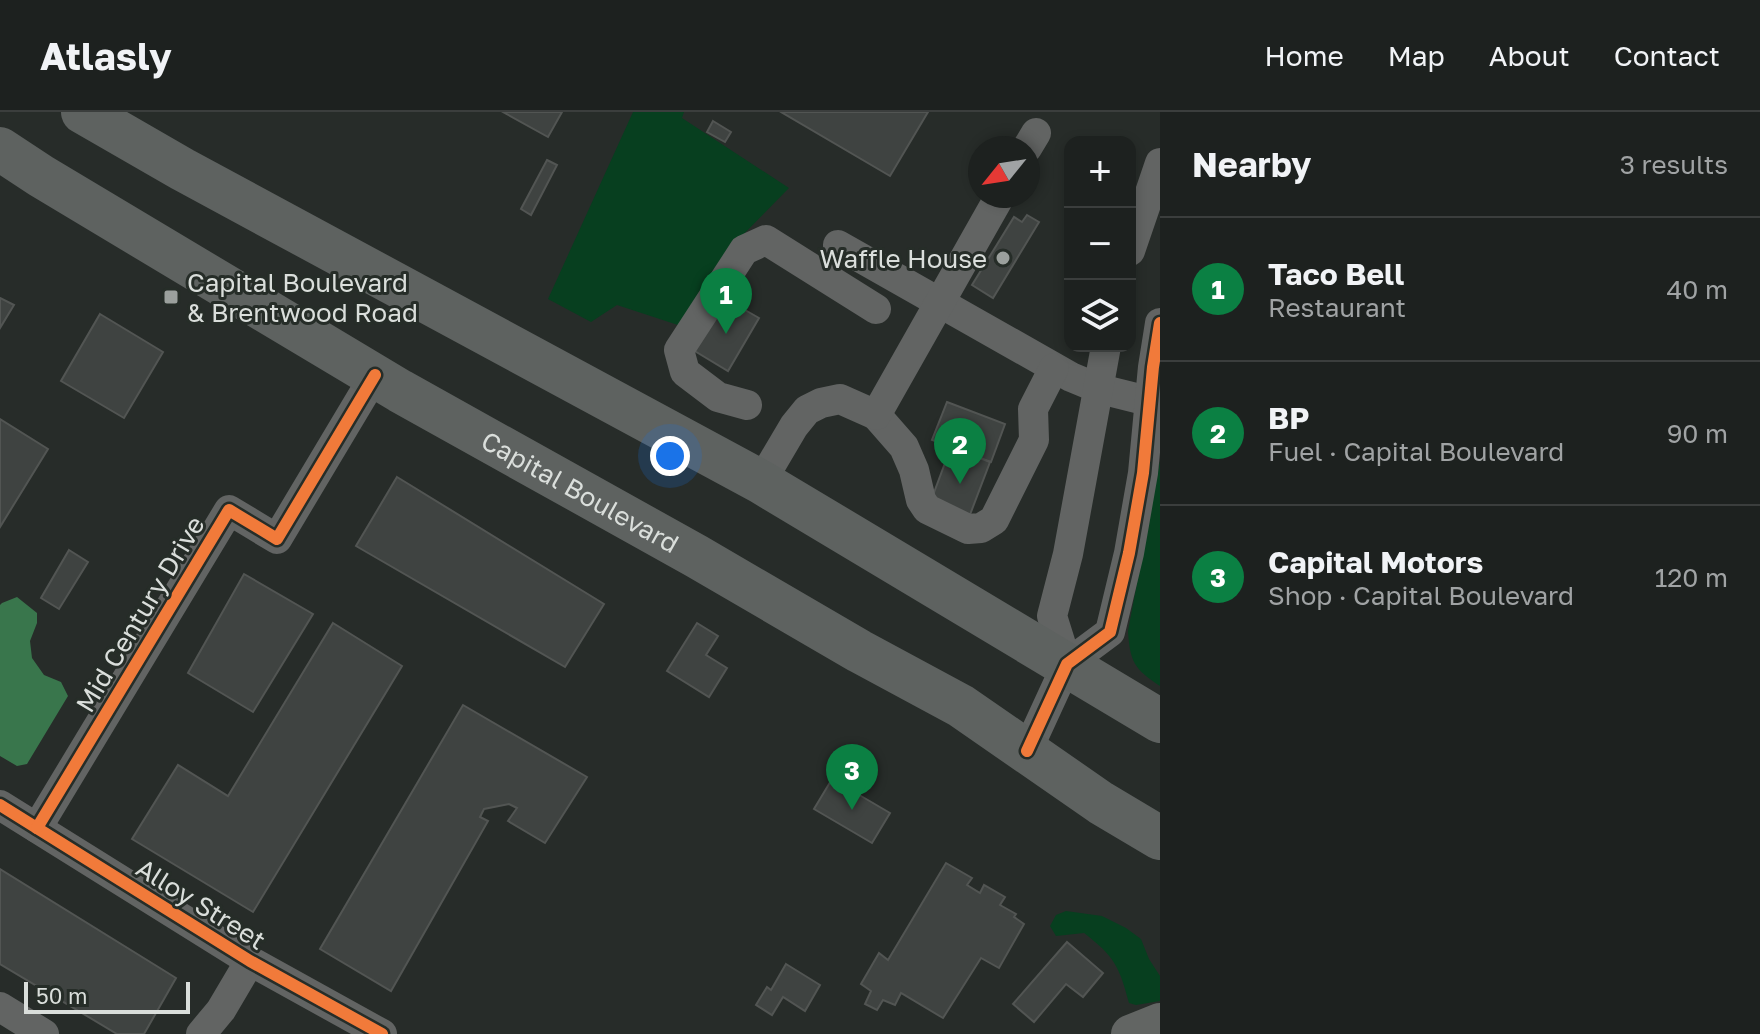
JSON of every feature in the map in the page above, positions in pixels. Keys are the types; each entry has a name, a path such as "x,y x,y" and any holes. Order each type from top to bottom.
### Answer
{"highway":[{"path":"83,112 182,169 761,482 1160,721"},
{"name":"Capital Boulevard","path":"0,149 375,375 961,706 1101,803 1160,838"}],"main road":[{"path":"1130,1034 1160,1022"}],"street":[{"path":"1136,233 1160,163"},
{"path":"876,415 993,208"},
{"path":"747,405 718,397 685,372 679,350 744,250 766,240 876,309"},
{"path":"838,245 1054,368 1100,389 1155,402"},
{"path":"1027,751 1067,664 1110,632 1121,592 1155,402 1153,367 1160,323"},
{"path":"1067,664 1052,616 1068,554 1105,352"},
{"path":"761,482 807,410 840,399 876,415 904,447 914,470 921,500 927,509 968,529 981,528 994,520 1034,440 1033,409 1054,368"},
{"name":"Mid Century Drive","path":"37,828 229,510 277,539 375,375"},
{"name":"Alloy Street","path":"0,805 250,961 382,1034"},
{"path":"201,1034 221,1010 250,961"},
{"path":"0,1007 44,1034"}],"shaded area":[{"path":"633,112 684,112 682,118 789,188 734,244 681,326 617,305 591,322 548,299"},
{"path":"1160,461 1160,686 1135,664 1128,631"},
{"path":"17,597 37,613 37,623 30,641 32,658 44,675 61,682 68,696 27,764 17,766 0,756 0,605"},
{"path":"1066,911 1102,916 1141,939 1160,976 1160,1001 1136,1005 1129,1003 1119,971 1103,949 1084,933 1056,936 1050,926 1056,915"}],"building":[{"path":"503,112 562,112 548,137"},
{"path":"781,112 928,112 890,176"},
{"path":"713,121 731,132 725,142 707,132"},
{"path":"547,160 557,165 531,215 521,209"},
{"name":"Waffle House","path":"1027,215 1039,222 993,298 972,285 1014,217 1022,222"},
{"path":"0,298 14,305 0,328"},
{"path":"724,298 759,318 728,371 693,350"},
{"path":"100,314 163,352 124,418 61,381"},
{"path":"947,402 1005,424 991,462 932,440"},
{"path":"0,419 48,449 0,527"},
{"path":"951,447 990,462 968,520 929,506"},
{"path":"397,477 604,604 565,667 356,546"},
{"path":"69,550 88,562 59,609 41,598"},
{"path":"244,574 313,614 253,712 188,673"},
{"path":"333,623 402,666 253,912 132,839 178,765 228,796"},
{"path":"697,623 718,636 706,655 727,668 709,697 667,671"},
{"path":"463,705 587,777 545,843 508,821 517,808 509,804 484,809 480,817 488,821 391,991 320,949"},
{"path":"832,779 890,813 872,843 814,809"},
{"path":"946,863 972,878 967,885 980,893 984,885 1005,897 1000,905 1016,914 1014,917 1024,924 999,968 981,958 943,1018 901,993 895,1005 883,1000 877,1010 865,1004 871,991 861,984 879,953 888,960"},
{"path":"0,869 176,978 144,1034 117,1034 0,964"},
{"path":"1067,942 1103,973 1083,997 1066,984 1034,1022 1013,1004"},
{"path":"786,964 820,985 805,1011 783,997 772,1015 756,1005 767,987 771,990"}],"cycle path":[{"path":"1027,751 1067,664 1110,632 1129,553 1143,473 1160,323"},
{"path":"37,828 229,510 277,539 375,375"},
{"path":"0,805 250,961 382,1034"}],"place":[{"name":"Waffle House","path":"1003,258"},
{"name":"Capital Boulevard & Brentwood Road","path":"171,297"},
{"name":"Taco Bell","path":"726,334"},
{"name":"BP","path":"960,484"},
{"name":"Capital Motors","path":"852,810"}]}
